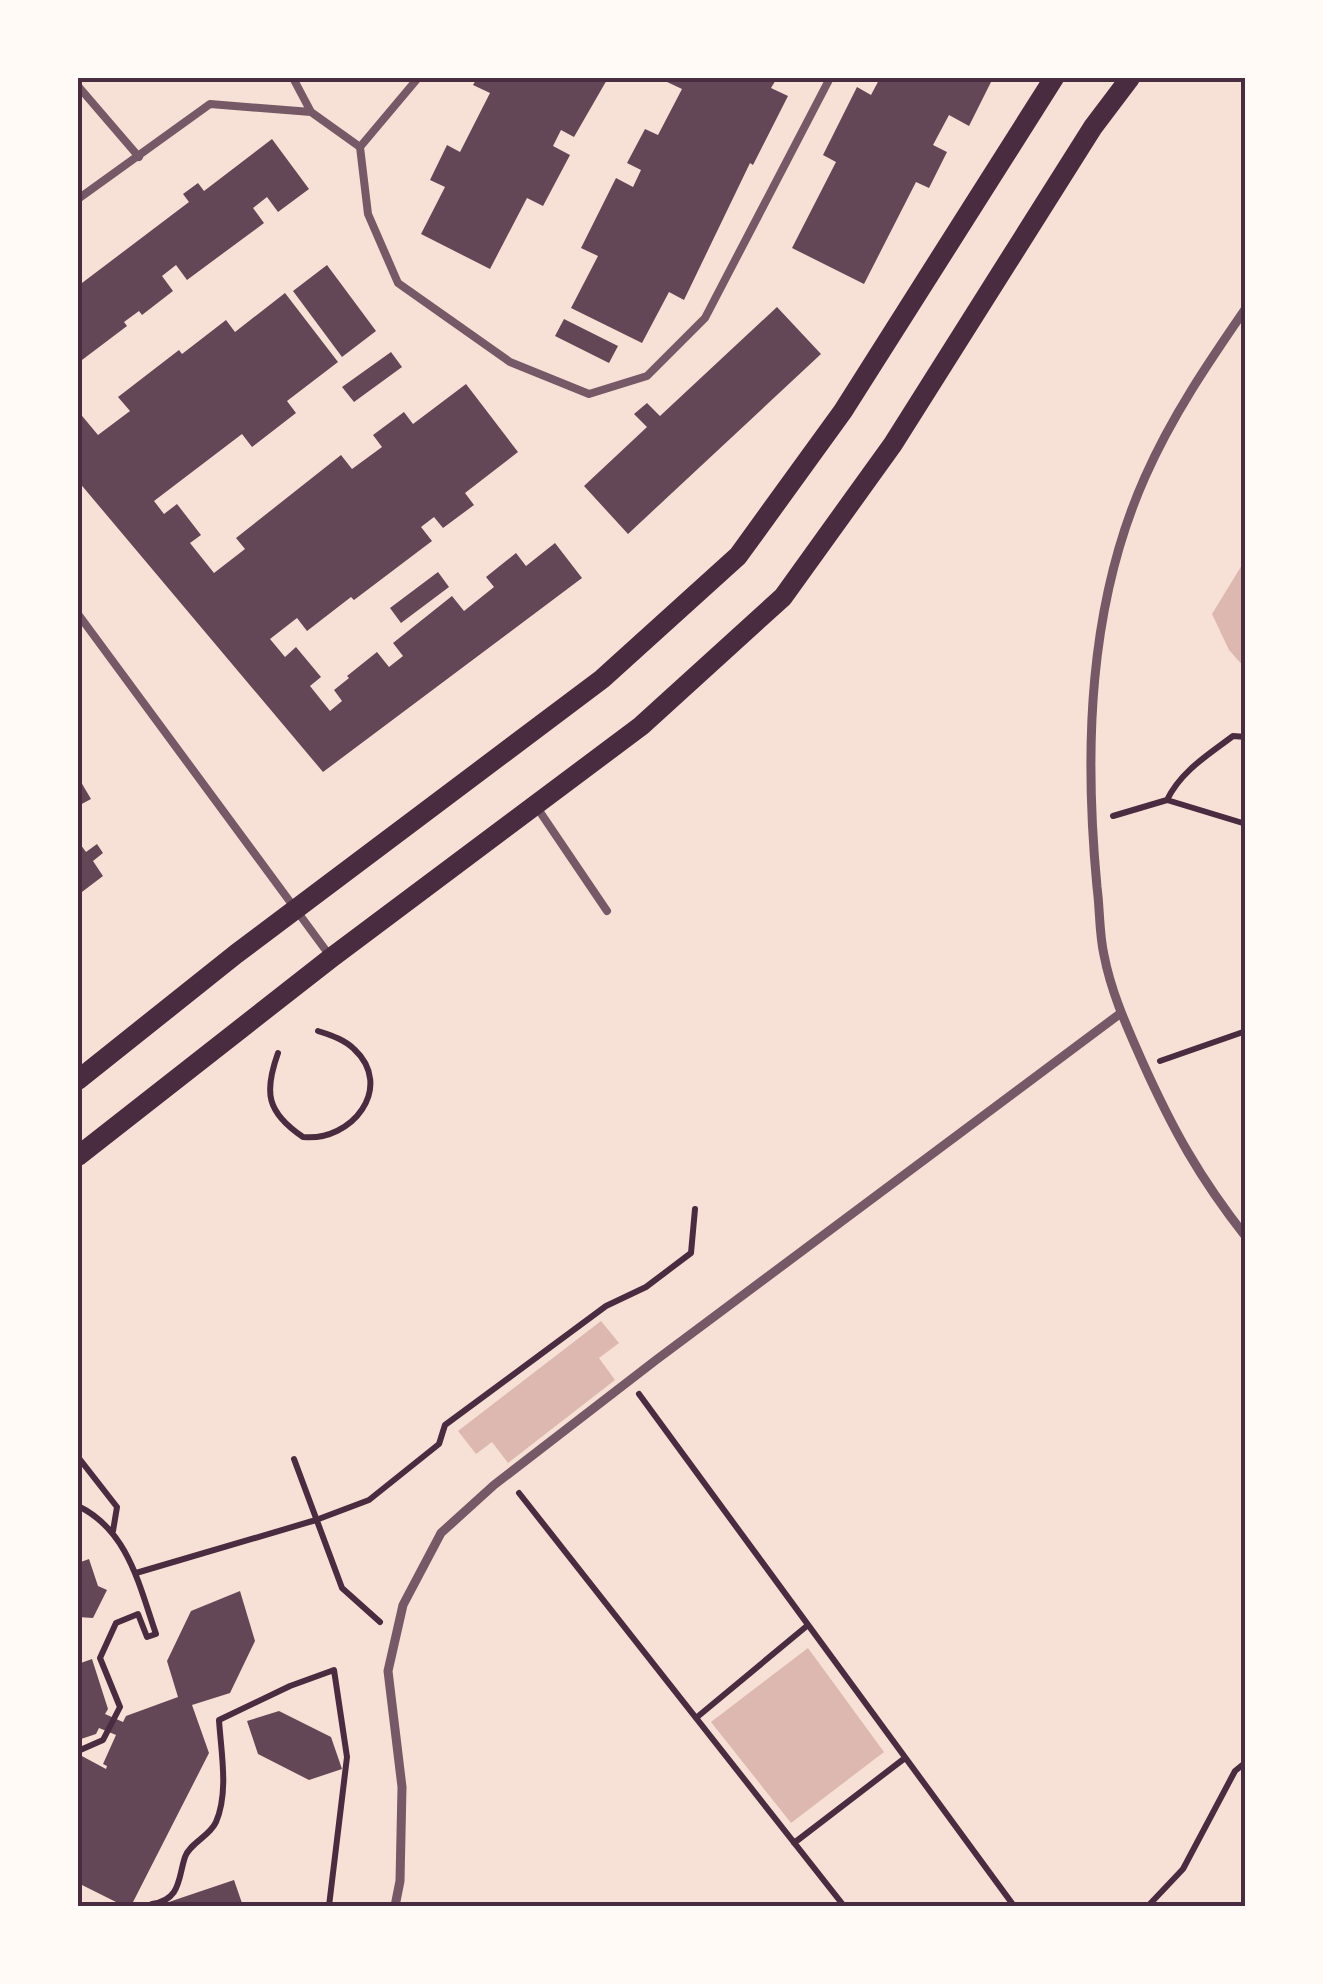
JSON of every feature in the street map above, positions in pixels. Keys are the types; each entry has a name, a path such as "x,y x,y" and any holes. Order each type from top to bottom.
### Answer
{"main road":[{"path":"78,1080 156,1015 602,680 738,556 843,411 1054,78"},
{"path":"78,1156 331,958 641,726 783,597 893,444 1082,144 1130,78"}],"street":[{"path":"1246,308 1188,391 1144,479 1117,557 1098,652 1090,736 1091,823 1104,954 1121,1013 1171,1127 1211,1192 1246,1237"},
{"path":"394,1906 400,1881 402,1787 388,1671 403,1605 441,1534 506,1476 1121,1013"}],"lane":[{"path":"294,78 311,112 360,147"},
{"path":"418,78 360,147 368,214 398,282 510,362 588,394 646,376 705,318 830,78"},
{"path":"78,86 139,157"},
{"path":"78,199 210,104 311,112"},
{"path":"78,614 331,958"},
{"path":"535,805 607,911"}],"path":[{"path":"1167,800 1176,782 1196,764 1233,736 1246,737"},
{"path":"1091,823 1167,800 1246,824"},
{"path":"278,1052 268,1090 280,1118 303,1136 322,1136 354,1123 368,1098 366,1068 355,1050 318,1031"},
{"path":"1145,1066 1246,1031"},
{"path":"136,1574 316,1520 369,1500 439,1444 445,1425 606,1306 646,1287 691,1253 694,1209"},
{"path":"630,1381 1014,1906"},
{"path":"78,1457 117,1506 113,1532"},
{"path":"294,1460 342,1588 378,1622 397,1632"},
{"path":"506,1476 844,1906"},
{"path":"78,1506 113,1532 136,1574 156,1634 147,1637 138,1614 116,1622 100,1658 120,1707 104,1740 78,1751"},
{"path":"696,1718 808,1625"},
{"path":"152,1904 174,1893 182,1878 185,1854 216,1825 223,1787 218,1720 334,1670 348,1757 329,1906"},
{"path":"794,1843 905,1758"},
{"path":"1148,1906 1183,1869 1234,1771 1246,1762"}],"shaded area":[{"path":"1245,560 1245,668 1229,650 1212,614"},
{"path":"601,1321 619,1343 599,1358 615,1380 508,1463 492,1442 476,1454 458,1431"},
{"path":"808,1648 884,1752 791,1823 711,1722"}],"building":[{"path":"477,78 608,78 574,137 561,130 553,146 570,155 543,206 527,198 490,269 421,234 445,187 430,180 447,145 460,152 490,93 473,85"},
{"path":"777,78 771,88 788,96 753,165 750,163 684,300 669,292 642,343 571,308 598,256 581,248 616,178 633,187 641,170 627,163 645,129 658,135 682,89 665,81"},
{"path":"880,78 993,78 969,126 949,115 933,145 947,152 929,188 916,182 864,284 792,248 836,162 823,155 857,87 871,95"},
{"path":"272,139 309,189 278,212 267,197 253,208 264,223 187,280 176,265 162,276 173,291 142,315 139,311 124,322 127,326 78,363 78,286 189,202 183,194 198,183 204,191"},
{"path":"327,265 376,331 342,357 293,291"},
{"path":"285,293 338,362 287,401 296,413 252,447 242,434 154,501 164,514 177,504 201,535 190,543 214,573 245,549 236,538 341,455 352,469 382,447 373,435 404,412 413,424 466,384 518,452 465,493 474,505 443,528 434,517 421,527 432,541 354,600 351,597 307,631 297,618 270,639 285,657 296,647 321,677 310,686 330,711 342,701 334,690 347,676 377,652 389,667 403,656 393,643 452,596 464,611 494,587 486,577 516,553 526,566 555,543 582,578 323,772 78,481 78,411 98,435 130,411 118,397 179,350 182,354 226,320 235,332"},
{"path":"777,307 821,354 628,534 584,486 647,427 634,414 647,403 660,416"},
{"path":"564,319 618,346 609,363 555,336"},
{"path":"391,352 402,367 354,402 342,387"},
{"path":"438,572 449,587 401,623 390,608"},
{"path":"78,777 91,799 78,806"},
{"path":"78,841 86,852 97,844 103,853 93,861 103,876 78,895"},
{"path":"89,1559 98,1586 107,1590 93,1618 78,1617 78,1563"},
{"path":"240,1591 255,1641 230,1693 192,1705 209,1753 131,1906 124,1906 78,1883 78,1760 80,1755 106,1769 103,1764 116,1735 99,1728 96,1734 78,1740 78,1664 92,1659 108,1709 105,1714 123,1722 126,1716 178,1697 167,1661 191,1611"},
{"path":"279,1711 331,1737 342,1769 309,1780 258,1754 247,1721"},
{"path":"234,1880 243,1906 157,1906"}]}
